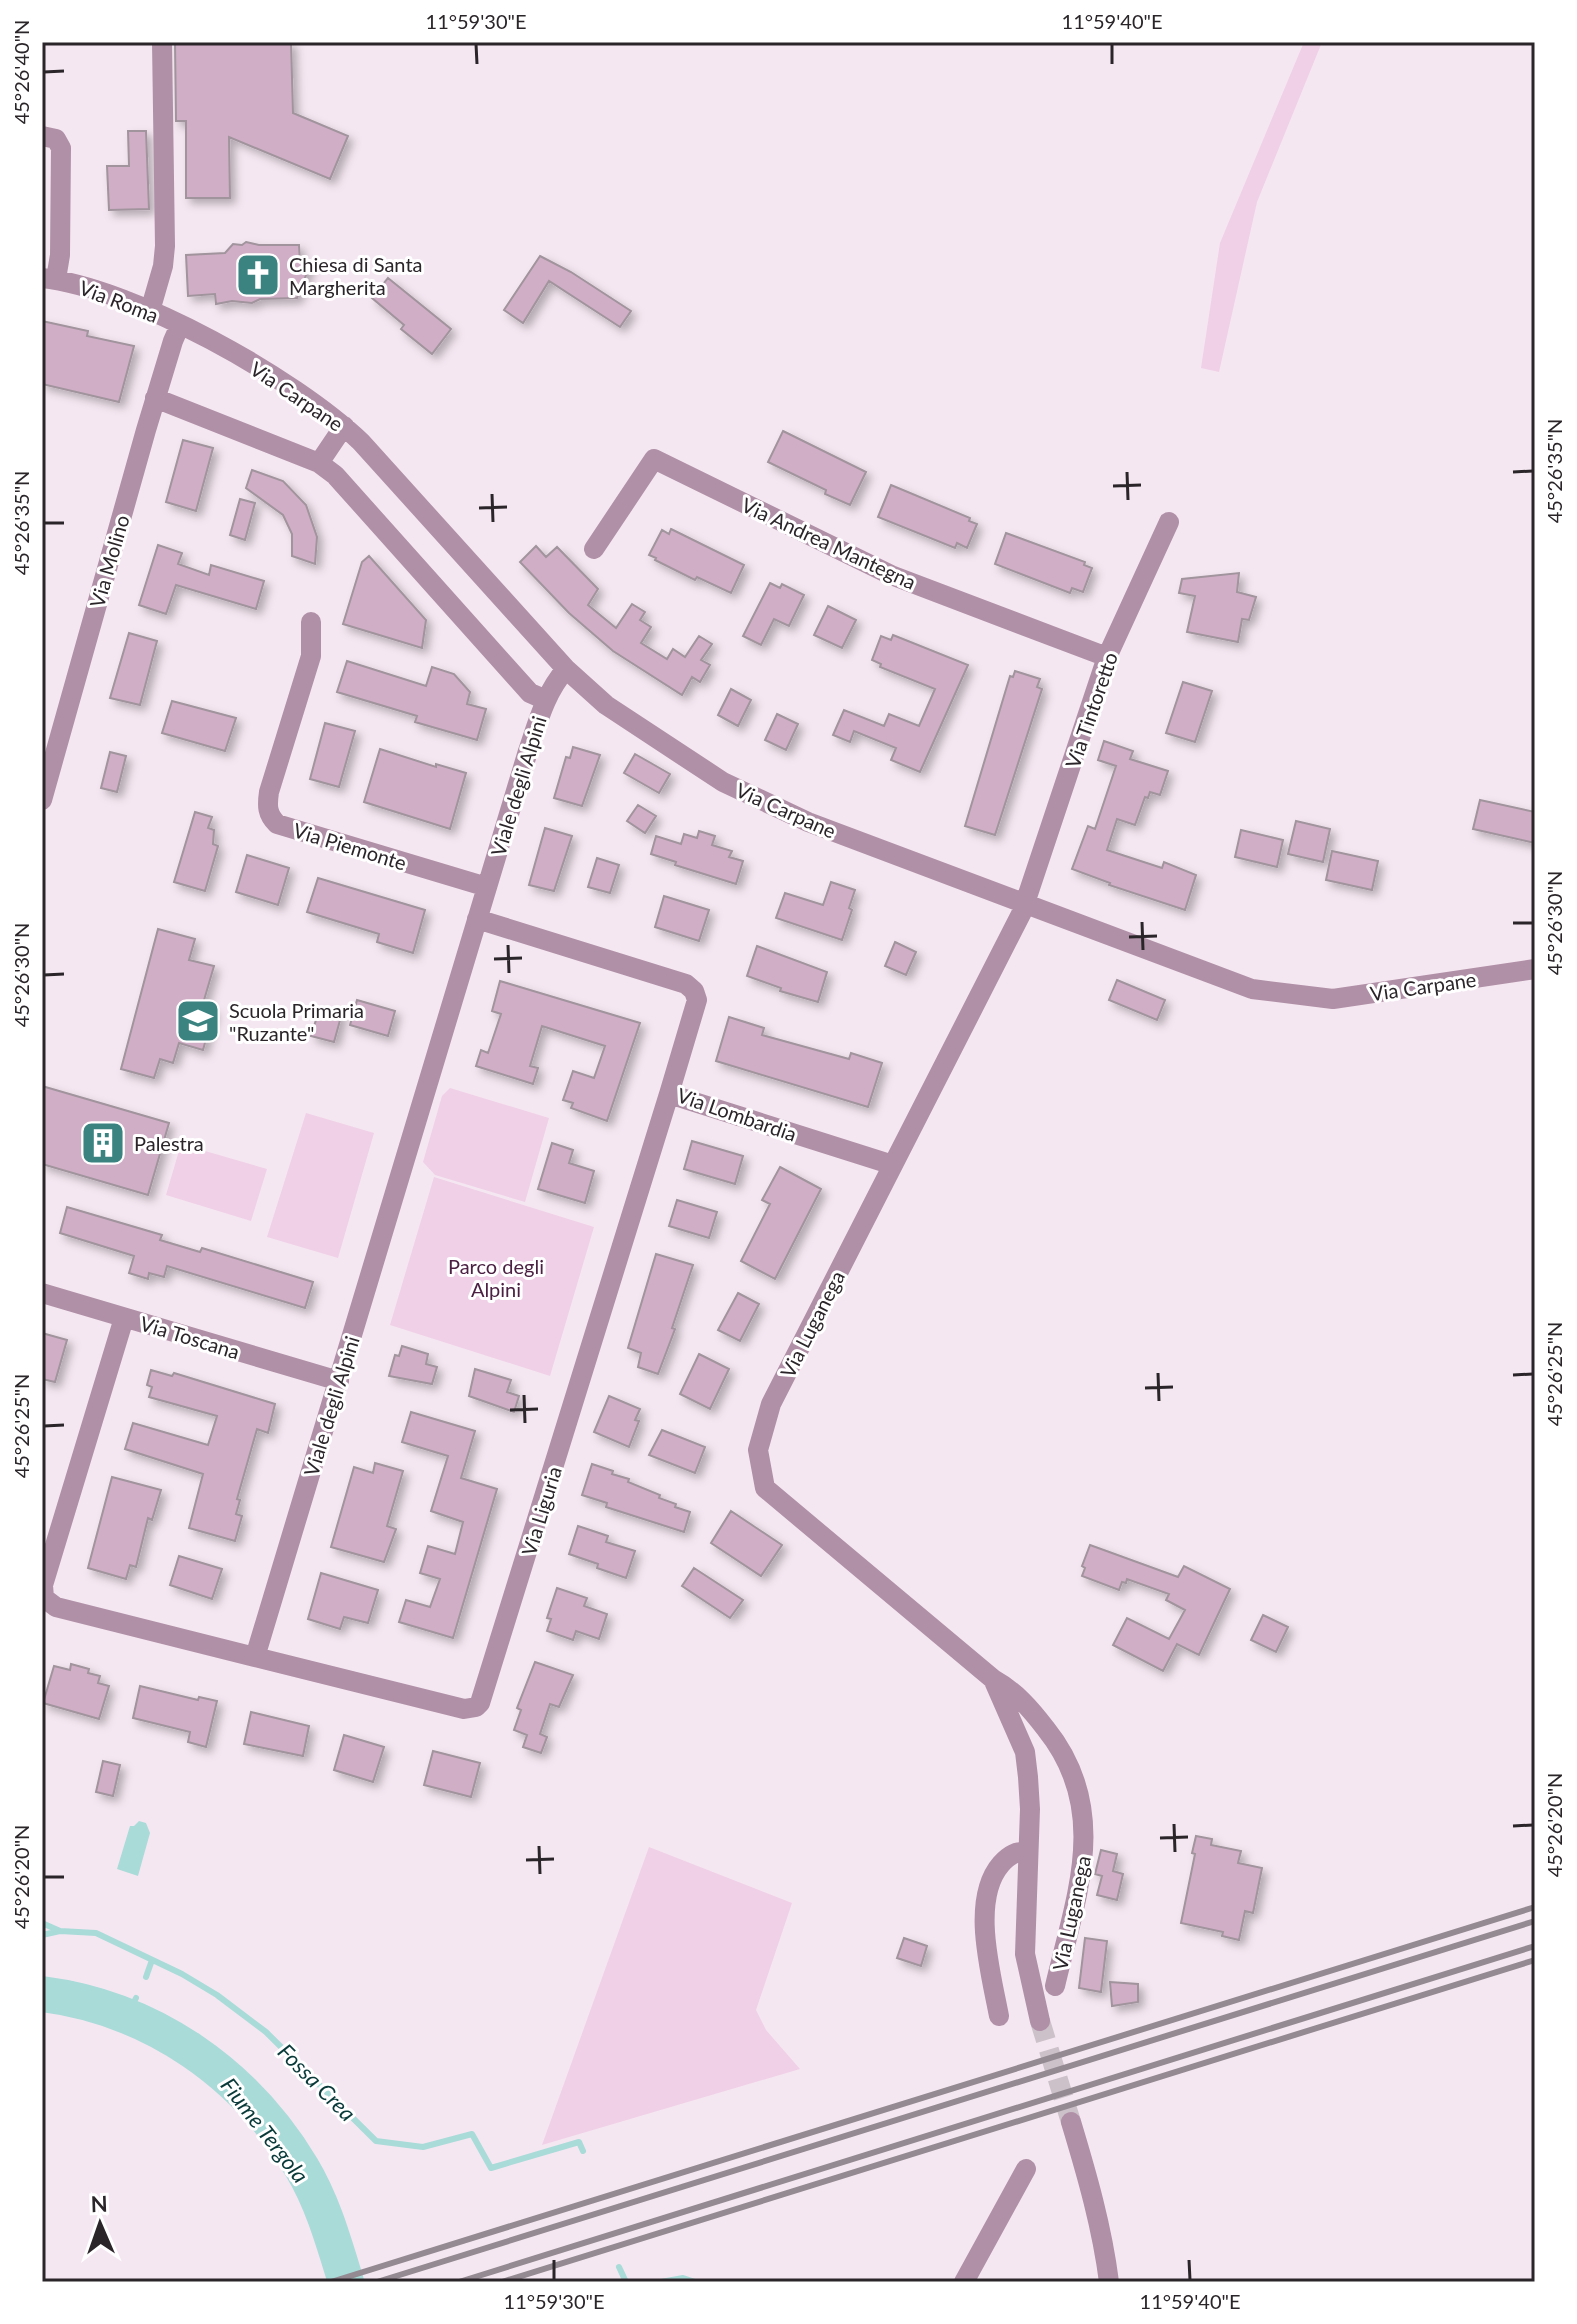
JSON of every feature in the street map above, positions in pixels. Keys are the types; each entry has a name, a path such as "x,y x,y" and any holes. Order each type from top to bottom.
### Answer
{"street":[{"path":"150,311 163,266 165,246 162,42"},
{"name":"Via Roma","path":"42,136 56,139 61,148 60,255 49,278 90,287 180,325"},
{"name":"Via Molino","path":"42,800 155,398 180,325"},
{"name":"Via Carpane","path":"180,325 289,386 344,426 566,669 606,705 723,782 808,822 1252,989 1333,999 1535,969"},
{"path":"155,398 319,463 335,475 530,693 546,700"},
{"path":"319,463 344,426"},
{"name":"Via Andrea Mantegna","path":"594,549 654,459 891,575 1107,657"},
{"name":"Via Tintoretto","path":"1026,902 1107,657 1169,522"},
{"name":"Via Piemonte","path":"311,622 311,656 269,792 268,811 271,818 277,824 487,887"},
{"name":"Viale degli Alpini","path":"255,1657 487,887 546,700 555,681 566,669"},
{"name":"Via Luganega","path":"1026,902 771,1404 758,1450 765,1488 993,1679 1016,1693 1060,1749 1081,1797 1086,1827 1081,1877 1055,1986"},
{"name":"Via Lombardia","path":"477,919 686,984 694,991 697,1000 669,1094 893,1165"},
{"name":"Via Liguria","path":"255,1657 464,1709 480,1703 669,1094"},
{"name":"Via Toscana","path":"42,1293 339,1381"},
{"path":"124,1318 43,1585 44,1598 47,1603 66,1610 255,1657"},
{"name":"Via Luganega","path":"993,1679 1025,1752 1030,1809 1025,1954 1040,2021"},
{"path":"1016,1731 1042,1723"},
{"path":"1025,1752 1060,1749"},
{"path":"999,2016 988,1959 986,1897 992,1875 1005,1859 1013,1853 1028,1852"},
{"path":"1071,2122 1094,2198 1109,2282"},
{"path":"964,2282 1026,2169"}],"green space":[{"path":"1304,42 1322,42 1257,202 1219,372 1201,368 1220,243"},
{"path":"450,1088 549,1118 525,1202 435,1175 423,1162 442,1096"},
{"path":"306,1113 374,1133 338,1258 267,1237"},
{"path":"181,1144 267,1169 251,1221 166,1195"},
{"name":"Parco degli Alpini","path":"434,1177 594,1227 550,1376 390,1325"},
{"path":"649,1847 792,1903 756,2010 766,2030 800,2069 542,2145"}],"shaded area":[{"path":"139,1821 146,1823 150,1833 138,1876 117,1869 130,1826"}],"building":[{"path":"175,42 291,42 293,113 348,136 330,179 229,137 230,198 186,198 186,121 176,121"},
{"path":"128,131 146,131 149,209 109,210 107,166 129,166"},
{"name":"Chiesa di Santa Margherita","path":"233,244 299,245 300,262 310,265 297,298 216,304 215,294 188,296 186,255 225,253"},
{"path":"540,256 631,311 620,327 549,281 523,323 504,310"},
{"path":"388,278 451,329 432,354 401,329 404,325 372,298"},
{"path":"42,321 88,331 87,336 134,346 119,402 42,384"},
{"path":"783,431 866,472 850,505 768,462"},
{"path":"183,440 213,448 196,511 166,502"},
{"path":"252,470 283,481 306,505 317,537 315,564 292,556 292,534 283,515 246,488"},
{"path":"891,485 970,518 969,521 977,524 967,548 957,543 955,548 878,517"},
{"path":"240,499 255,503 245,540 230,535"},
{"path":"671,529 744,565 731,593 697,577 695,580 649,555 662,530 669,534"},
{"path":"1006,533 1085,562 1084,565 1092,568 1083,592 1072,588 1070,593 995,564"},
{"path":"158,545 182,553 178,564 209,575 211,565 264,581 256,609 176,585 166,614 139,605"},
{"path":"536,546 546,557 557,547 598,589 588,605 616,628 632,604 645,612 640,620 651,627 641,643 667,659 673,649 685,657 699,636 712,644 701,660 710,665 700,682 692,677 682,695 613,651 569,613 520,562"},
{"path":"369,556 426,620 422,648 343,624 362,562"},
{"path":"1239,573 1237,592 1256,597 1249,620 1242,619 1238,642 1187,632 1195,596 1179,593 1182,579"},
{"path":"770,583 780,588 782,584 804,595 789,626 774,619 761,645 743,636"},
{"path":"828,606 856,620 842,648 814,635"},
{"path":"129,633 157,641 140,705 110,698"},
{"path":"893,635 968,665 920,772 891,760 896,748 854,731 850,742 833,735 844,710 884,726 889,714 919,726 935,689 880,667 881,664 872,660 881,636 891,640"},
{"path":"347,661 426,686 432,667 454,674 470,692 467,704 486,709 477,740 415,722 417,716 337,692"},
{"path":"1015,671 1040,679 1037,687 1042,689 995,835 965,826 1010,676 1013,677"},
{"path":"1183,682 1212,691 1195,742 1166,733"},
{"path":"731,689 751,700 738,726 718,715"},
{"path":"172,701 236,718 225,751 162,733"},
{"path":"777,714 798,724 786,750 765,740"},
{"path":"325,723 355,731 339,787 310,779"},
{"path":"1104,741 1133,751 1130,759 1168,771 1160,795 1150,792 1148,798 1145,797 1135,825 1117,819 1107,850 1162,868 1164,862 1196,875 1185,910 1109,885 1072,869 1088,826 1095,829 1116,766 1098,760"},
{"path":"573,747 600,755 582,806 554,798 566,757 570,758"},
{"path":"380,749 466,773 450,829 364,802"},
{"path":"110,752 126,756 117,792 101,788"},
{"path":"635,754 670,774 659,793 624,773"},
{"path":"1480,800 1535,812 1535,843 1473,829"},
{"path":"638,805 656,816 645,833 627,821"},
{"path":"195,812 212,817 208,828 214,830 213,844 218,846 205,891 174,882"},
{"path":"1296,821 1330,829 1323,862 1288,854"},
{"path":"545,828 572,836 554,891 529,885"},
{"path":"1241,830 1283,840 1277,867 1235,857"},
{"path":"699,831 715,836 712,845 732,851 729,857 743,861 736,884 651,854 656,836 681,844 684,834 697,838"},
{"path":"1332,851 1378,861 1372,890 1326,880"},
{"path":"247,855 289,868 278,905 236,892"},
{"path":"597,858 619,865 610,893 588,887"},
{"path":"318,878 425,910 413,953 377,942 379,934 307,912"},
{"path":"831,882 855,890 842,940 776,918 785,893 823,905"},
{"path":"664,896 709,910 699,941 655,927"},
{"path":"158,929 195,939 189,960 214,966 202,1007 214,1010 203,1050 179,1043 173,1063 160,1059 154,1078 121,1069"},
{"path":"895,942 916,952 906,975 885,966"},
{"path":"757,946 827,972 818,1002 780,991 781,988 747,976"},
{"path":"1117,980 1165,1000 1157,1020 1109,1000"},
{"path":"500,981 640,1023 607,1121 571,1108 573,1103 563,1100 573,1071 594,1078 605,1046 542,1026 530,1066 538,1068 533,1084 476,1066 481,1050 488,1053 501,1014 492,1011"},
{"path":"357,1000 395,1011 388,1036 350,1025"},
{"path":"320,1007 342,1013 334,1042 311,1036"},
{"path":"729,1017 764,1028 762,1035 849,1059 851,1053 882,1063 868,1107 716,1061"},
{"name":"Palestra","path":"42,1086 169,1123 148,1195 42,1164"},
{"path":"692,1141 743,1156 735,1184 684,1169"},
{"path":"552,1143 573,1150 569,1163 594,1171 585,1203 538,1189"},
{"path":"780,1167 821,1189 775,1279 741,1261 770,1204 762,1200"},
{"path":"677,1200 717,1212 709,1238 669,1226"},
{"path":"67,1207 162,1235 160,1240 200,1252 202,1248 313,1282 305,1308 167,1266 164,1277 149,1273 148,1279 129,1273 134,1256 60,1233"},
{"path":"656,1254 693,1265 672,1328 675,1329 658,1374 638,1367 641,1353 628,1348"},
{"path":"738,1293 759,1304 740,1341 718,1330"},
{"path":"42,1333 67,1340 55,1382 42,1379"},
{"path":"402,1346 428,1354 426,1364 437,1367 432,1384 389,1376 395,1355 399,1356"},
{"path":"699,1354 729,1369 710,1409 680,1394"},
{"path":"475,1369 511,1380 507,1392 519,1396 514,1412 469,1396"},
{"path":"151,1370 172,1376 174,1373 275,1404 268,1433 257,1429 237,1499 240,1500 236,1514 242,1516 235,1541 189,1528 203,1474 125,1449 133,1423 208,1445 217,1416 149,1397 152,1387 147,1385"},
{"path":"609,1396 640,1409 629,1447 594,1432"},
{"path":"411,1412 475,1431 461,1478 497,1489 453,1638 399,1622 406,1600 430,1607 440,1579 420,1573 428,1546 455,1554 463,1522 431,1511 448,1456 402,1442"},
{"path":"662,1430 705,1447 695,1473 649,1455"},
{"path":"375,1463 403,1471 387,1526 396,1529 384,1562 331,1547 354,1467 373,1473"},
{"path":"592,1464 613,1471 612,1474 629,1479 628,1482 690,1512 684,1532 606,1507 607,1503 582,1495"},
{"path":"112,1477 161,1490 152,1520 148,1518 136,1567 130,1565 126,1579 88,1568"},
{"path":"731,1511 782,1545 761,1576 711,1543"},
{"path":"578,1526 608,1536 606,1542 635,1551 626,1578 569,1554"},
{"path":"1090,1545 1178,1577 1184,1566 1230,1589 1199,1655 1177,1644 1163,1671 1113,1645 1127,1618 1169,1639 1185,1610 1166,1600 1169,1594 1127,1579 1119,1590 1082,1576 1085,1568 1082,1566"},
{"path":"179,1556 222,1569 212,1599 170,1585"},
{"path":"694,1568 743,1600 730,1618 682,1586"},
{"path":"321,1573 378,1590 368,1623 344,1617 340,1629 308,1619"},
{"path":"557,1588 587,1598 584,1606 607,1614 599,1639 576,1631 573,1640 547,1631 551,1619 547,1618"},
{"path":"1263,1615 1288,1627 1276,1652 1251,1640"},
{"path":"535,1662 573,1675 559,1707 550,1704 540,1734 547,1737 541,1753 523,1747 527,1735 514,1730 521,1710 517,1708"},
{"path":"71,1664 89,1669 88,1673 100,1676 98,1683 109,1686 99,1719 43,1703 54,1666 70,1670"},
{"path":"140,1686 198,1700 199,1697 217,1701 206,1747 188,1742 190,1732 133,1718"},
{"path":"251,1712 309,1726 303,1756 244,1744"},
{"path":"344,1735 384,1747 373,1782 334,1770"},
{"path":"433,1751 480,1763 471,1797 424,1785"},
{"path":"103,1761 120,1765 113,1796 96,1792"},
{"path":"1196,1836 1212,1839 1211,1845 1241,1851 1238,1863 1262,1868 1253,1913 1245,1911 1239,1940 1222,1936 1223,1932 1181,1923"},
{"path":"1101,1850 1117,1854 1113,1871 1123,1874 1117,1900 1097,1895 1102,1876 1095,1874"},
{"path":"904,1938 927,1946 921,1966 897,1958"},
{"path":"1085,1938 1107,1941 1101,1992 1079,1988"},
{"path":"1110,1982 1138,1984 1138,2002 1112,2006"}],"waterway":[{"path":"42,1923 60,1931"},
{"name":"Fossa Crea","path":"42,1935 60,1931 96,1933 182,1974 217,1995 266,2032 376,2141 423,2147 472,2134 491,2168 579,2142 583,2151"},
{"path":"146,1977 152,1960"},
{"name":"Fiume Tergola","path":"42,1994 121,2014 158,2030 224,2075 253,2103 302,2168 322,2209 346,2282"},
{"path":"128,2014 136,1998"},
{"name":"Fossa Crea","path":"619,2267 626,2282"},
{"name":"Fossa Crea","path":"661,2282 683,2278 695,2282"}],"tunnel":[{"path":"1040,2021 1071,2122"}],"railway":[{"path":"331,2282 1535,1907"},
{"path":"377,2282 1535,1921"},
{"path":"459,2282 1535,1946"},
{"path":"502,2282 1535,1960"}],"place":[{"name":"Chiesa di Santa Margherita","path":"258,275"},
{"name":"Scuola Primaria \"Ruzante\"","path":"198,1021"},
{"name":"Palestra","path":"103,1143"}]}
